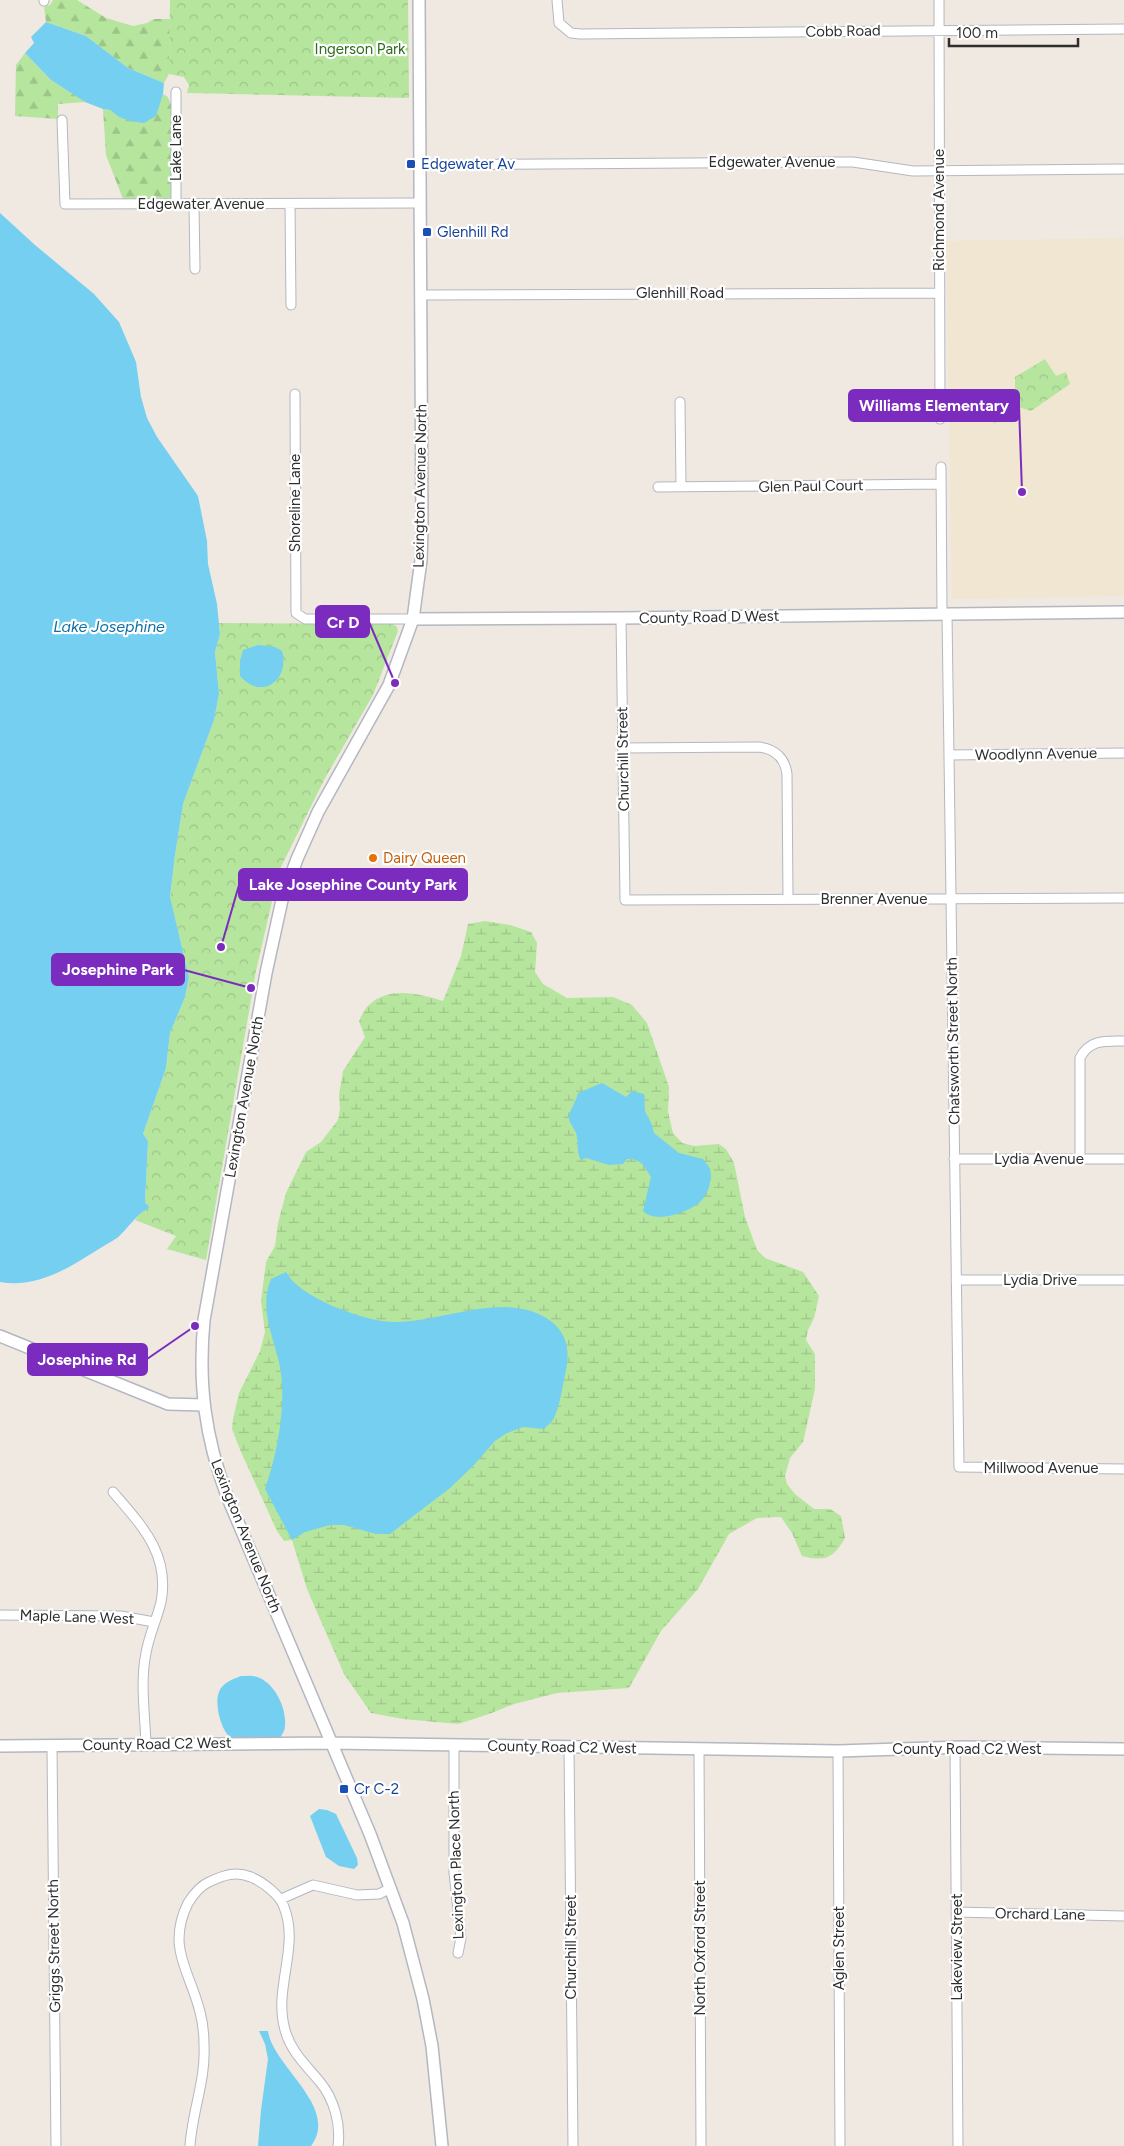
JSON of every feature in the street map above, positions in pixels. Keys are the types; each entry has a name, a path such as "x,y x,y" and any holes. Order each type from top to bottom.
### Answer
{"main road":[{"name":"Lexington Avenue North","path":"419,0 422,530 421,560 413,619 389,685 318,812 297,859 280,908 266,973 204,1320 201,1371 203,1405 211,1447 227,1496 391,1888 403,1923 423,1999 438,2092 442,2146"},
{"name":"County Road D West","path":"413,619 1124,612"},
{"path":"0,1336 168,1404 203,1405"},
{"name":"County Road C2 West","path":"0,1746 331,1743 838,1751 955,1748 1124,1749"}],"street":[{"name":"Cobb Road","path":"557,0 559,23 571,33 580,34 1124,29"},
{"name":"Richmond Avenue","path":"939,0 940,419"},
{"name":"Lake Lane","path":"176,92 176,204"},
{"name":"Edgewater Avenue","path":"62,120 65,204 420,203"},
{"name":"Edgewater Avenue","path":"420,165 853,162 900,170 1124,169"},
{"path":"194,204 195,268"},
{"path":"290,204 291,305"},
{"name":"Glenhill Road","path":"421,295 940,293"},
{"name":"Shoreline Lane","path":"295,394 296,613"},
{"path":"680,402 681,487"},
{"path":"941,467 944,614"},
{"name":"Glen Paul Court","path":"658,487 941,484"},
{"name":"County Road D West","path":"296,613 305,619 413,619"},
{"name":"Chatsworth Street North","path":"944,614 949,755 959,1468"},
{"name":"Churchill Street","path":"621,618 624,900"},
{"path":"623,748 759,747 766,748 778,755 783,761 786,774 788,899"},
{"name":"Woodlynn Avenue","path":"949,755 1124,754"},
{"name":"Brenner Avenue","path":"624,900 1124,898"},
{"path":"1080,1159 1080,1058 1087,1047 1093,1043 1124,1041"},
{"name":"Lydia Avenue","path":"954,1159 1124,1159"},
{"name":"Lydia Drive","path":"956,1280 1124,1280"},
{"name":"Millwood Avenue","path":"959,1468 1124,1469"},
{"path":"113,1492 146,1533 160,1559 164,1585 144,1669 146,1744"},
{"name":"Maple Lane West","path":"0,1615 121,1616 154,1622"},
{"name":"Griggs Street North","path":"52,1746 56,2146"},
{"name":"Lexington Place North","path":"454,1746 454,1873 461,1938 458,1953"},
{"name":"Churchill Street","path":"569,1748 572,2146"},
{"name":"Lakeview Street","path":"955,1748 958,2146"},
{"name":"North Oxford Street","path":"699,1749 701,2146"},
{"name":"Aglen Street","path":"838,1751 840,2146"},
{"path":"190,2146 203,2071 204,2050 200,2010 184,1968 179,1947 180,1929 184,1912 192,1897 205,1884 226,1874 240,1873 255,1879 281,1899 289,1923 290,1942 281,2001 285,2030 297,2057 322,2084 330,2098 336,2116 338,2146"},
{"path":"281,1899 313,1885 357,1895 379,1894 391,1888"},
{"name":"Orchard Lane","path":"956,1912 1124,1916"}],"shaded area":[{"path":"1124,238 1124,596 952,599 946,241"}],"green space":[{"path":"53,0 77,0 106,18 133,26 147,23 154,19 170,19 169,74 164,83 128,68 86,36 46,22 44,7 50,5"},
{"name":"Ingerson Park","path":"170,0 408,0 409,98 187,93 189,85 184,77 169,74"},
{"path":"25,53 51,80 85,102 58,104 58,119 15,116 16,65"},
{"path":"163,94 168,97 171,105 171,199 123,199 106,155 103,109 110,110 119,117 160,102"},
{"path":"1045,359 1056,376 1066,372 1070,384 1031,411 1015,406 1015,377"},
{"path":"1004,399 1012,412 994,424 986,411"},
{"path":"219,623 393,624 397,627 398,631 373,695 324,780 279,871 256,971 206,1260 167,1249 176,1236 135,1220 143,1210 145,1203 148,1141 143,1134 166,1068 170,1033 185,997 189,977 170,898 183,804 214,720 219,694 215,652 220,634"},
{"path":"485,921 510,925 531,932 537,943 535,972 543,984 567,998 613,997 632,1005 647,1023 669,1087 668,1112 673,1133 682,1143 694,1146 719,1144 726,1149 734,1163 745,1217 757,1250 765,1258 803,1272 819,1296 806,1340 815,1354 815,1389 803,1442 790,1458 785,1476 787,1484 795,1494 814,1509 830,1509 841,1516 845,1538 837,1550 828,1557 810,1558 802,1556 792,1533 781,1517 757,1518 729,1534 698,1589 661,1631 629,1688 557,1693 514,1704 458,1724 403,1719 371,1713 344,1674 307,1589 292,1540 284,1541 277,1531 232,1429 239,1393 260,1351 265,1332 261,1301 266,1262 275,1246 278,1223 286,1193 306,1152 321,1142 338,1120 340,1109 339,1095 343,1071 365,1037 359,1021 361,1016 370,1004 378,998 396,993 415,994 443,1001 461,956 468,924"}],"water":[{"path":"46,22 86,36 128,68 164,83 163,94 156,116 144,123 130,121 119,117 110,110 85,102 51,80 25,53 34,43 31,37"},
{"name":"Lake Josephine","path":"0,213 94,294 119,322 136,362 141,397 147,418 157,437 198,496 207,541 208,564 217,604 220,634 215,652 219,694 214,720 183,804 175,855 170,897 189,977 185,997 170,1033 166,1068 143,1134 148,1141 145,1203 149,1206 117,1238 72,1265 38,1280 13,1283 0,1282"},
{"path":"258,645 275,647 282,651 282,671 272,684 265,687 257,687 248,683 240,676 240,661 243,650"},
{"path":"602,1083 626,1097 632,1091 644,1094 645,1111 654,1133 679,1153 703,1159 710,1169 711,1177 707,1191 700,1202 687,1210 671,1216 656,1217 649,1215 643,1211 651,1177 642,1164 632,1159 627,1159 623,1164 609,1165 586,1158 581,1160 576,1133 570,1123 569,1115 578,1093"},
{"path":"286,1272 295,1283 316,1298 342,1310 370,1319 394,1322 413,1321 496,1307 516,1308 535,1312 557,1327 566,1344 568,1357 554,1418 544,1429 523,1427 507,1433 495,1441 450,1488 390,1534 376,1534 344,1525 330,1525 305,1532 292,1540 265,1489 273,1464 282,1410 281,1370 270,1331 266,1305 267,1292 271,1279"},
{"path":"241,1676 257,1677 269,1684 282,1704 285,1726 278,1741 254,1742 237,1740 228,1735 225,1730 218,1710 219,1692 225,1684"},
{"path":"319,1809 336,1814 357,1858 358,1865 354,1869 339,1866 326,1857 310,1816"},
{"path":"259,2031 268,2031 272,2045 311,2102 317,2117 318,2131 311,2146 258,2146 268,2059 265,2044"}],"place":[{"name":"Edgewater Av","path":"411,164"},
{"name":"Glenhill Rd","path":"427,232"},
{"name":"Williams Elementary","path":"1022,492"},
{"name":"Cr D","path":"395,683"},
{"name":"Dairy Queen","path":"373,858"},
{"name":"Lake Josephine County Park","path":"221,947"},
{"name":"Josephine Park","path":"251,988"},
{"name":"Josephine Rd","path":"195,1326"},
{"name":"Cr C-2","path":"344,1789"}]}
